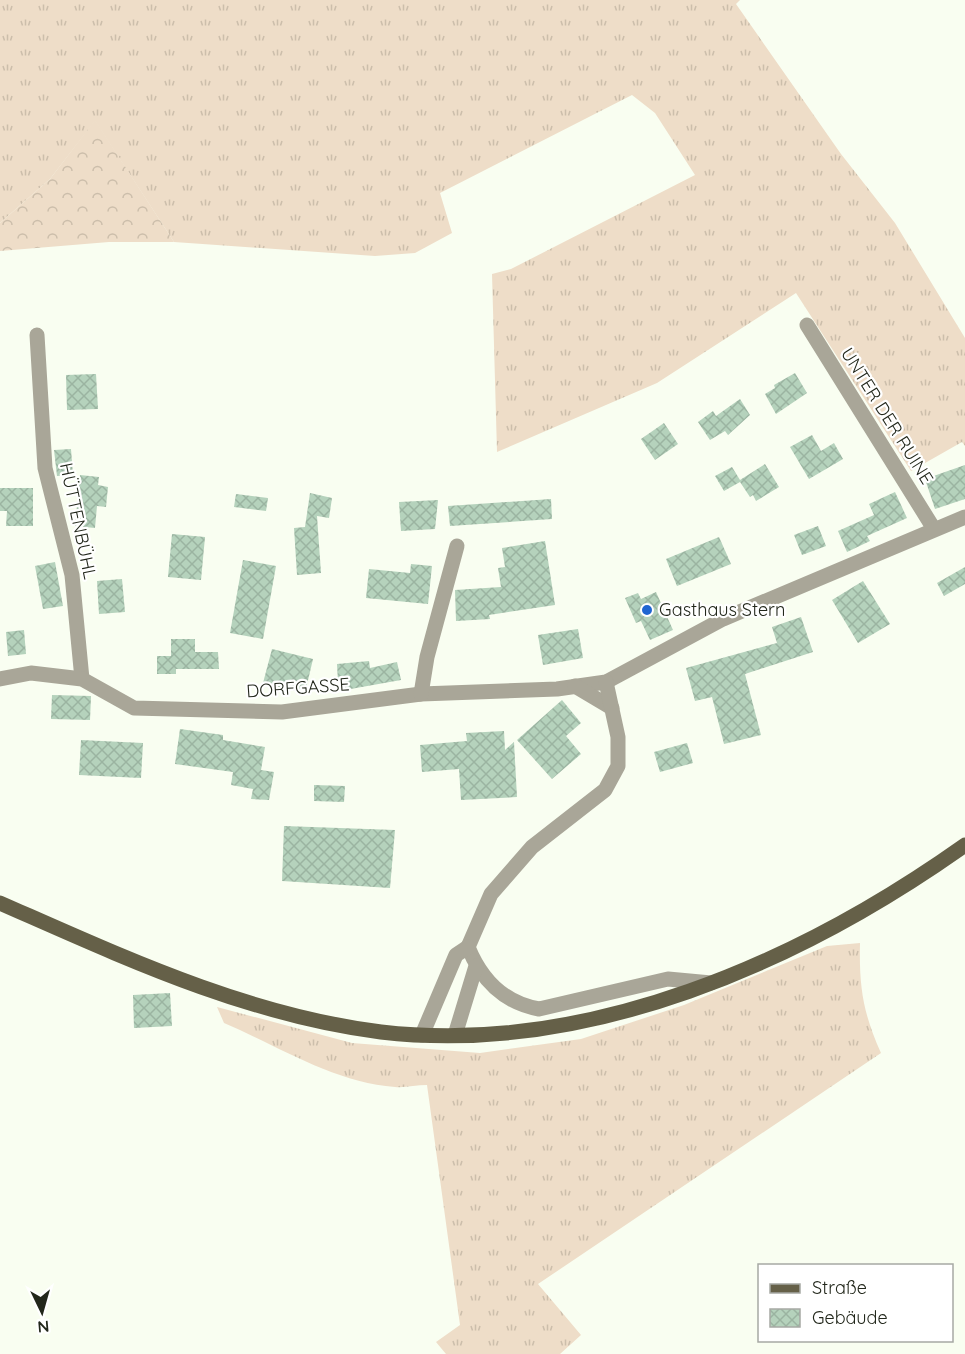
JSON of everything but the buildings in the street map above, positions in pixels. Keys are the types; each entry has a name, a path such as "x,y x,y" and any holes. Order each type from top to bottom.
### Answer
{"main road":[{"path":"0,903 143,965 215,993 333,1023 422,1035 455,1035 562,1024 659,1000 711,982 836,926 892,893 965,845"}],"street":[{"name":"UNTER DER RUINE","path":"807,325 934,529"},
{"name":"HÜTTENBÜHL","path":"36,335 45,468 72,575 82,679"},
{"path":"422,1035 456,955 468,947 490,894 532,847 604,790 618,766 618,737 606,682 723,619 965,517"},
{"path":"421,694 427,657 457,546"},
{"name":"DORFGASSE","path":"0,679 31,673 82,679 134,708 282,712 421,694 575,686 606,682"},
{"path":"575,686 612,708"},
{"path":"468,947 476,966 505,997 522,1006 539,1009 668,979 711,982"},
{"path":"455,1035 476,966"}],"green space":[{"path":"0,0 740,0 736,4 841,154 895,223 965,338 965,446 962,442 911,471 796,293 657,383 497,452 492,274 511,269 695,175 655,113 632,95 440,193 452,233 415,253 375,256 174,242 95,121 50,179 0,223"},
{"path":"95,120 174,242 109,242 0,251 0,223 50,179"},
{"path":"860,943 863,999 881,1053 538,1284 581,1335 560,1354 446,1354 436,1342 460,1325 427,1085 399,1087 373,1084 329,1071 224,1023 217,1007 352,1043 480,1053 581,1039 684,1005 827,946"}],"place":[{"name":"Gasthaus Stern","path":"647,610"}]}
